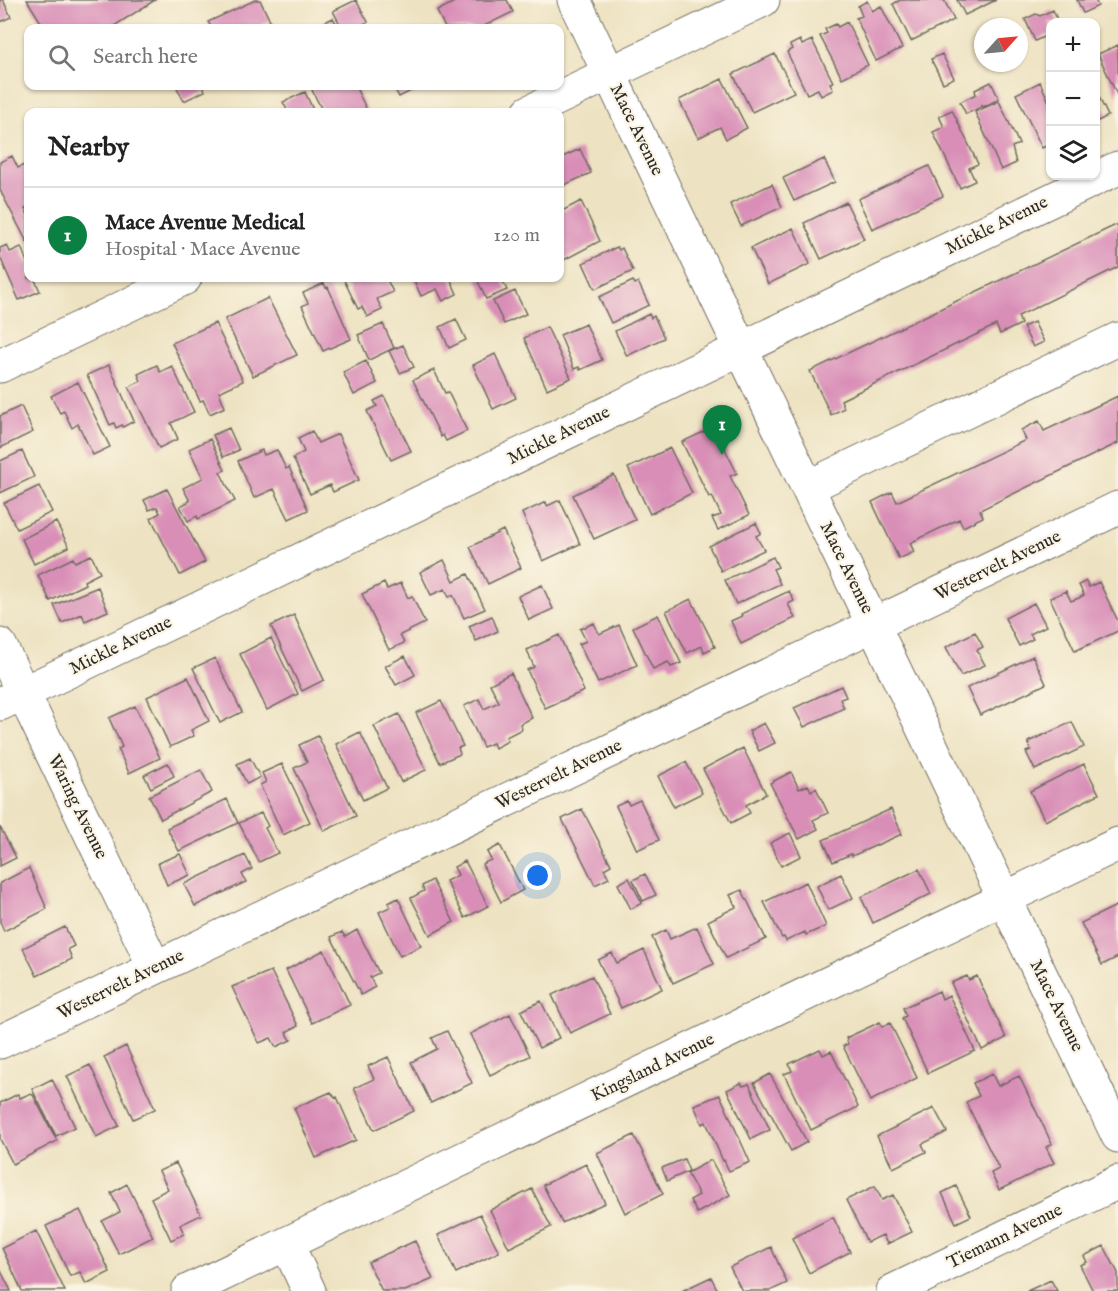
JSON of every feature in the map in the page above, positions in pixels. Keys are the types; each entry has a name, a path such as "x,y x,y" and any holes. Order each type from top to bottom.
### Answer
{"street":[{"name":"Mace Avenue","path":"574,0 1118,1136"},
{"path":"537,108 763,0"},
{"name":"Mickle Avenue","path":"11,699 1118,168"},
{"path":"0,366 177,282"},
{"path":"808,487 1118,339"},
{"name":"Westervelt Avenue","path":"0,1042 1118,508"},
{"name":"Waring Avenue","path":"0,645 11,699 155,968"},
{"name":"Kingsland Avenue","path":"188,1291 1118,844"},
{"name":"Tiemann Avenue","path":"893,1291 1118,1182"},
{"path":"287,1244 309,1291"}],"building":[{"path":"0,0 3,0 11,17 0,22"},
{"path":"27,0 155,0 117,24 42,24"},
{"path":"255,0 260,0 270,21 264,24 209,24 208,22"},
{"path":"356,0 368,22 340,24 333,11"},
{"path":"458,0 507,0 513,12 488,24 443,24 437,11"},
{"path":"900,0 944,0 954,20 911,41 893,4"},
{"path":"957,0 996,0 965,15"},
{"path":"1077,0 1095,0 1098,6 1083,13"},
{"path":"867,1 872,11 881,6 902,48 876,61 856,18 862,16 858,6"},
{"path":"1053,10 1056,18 1046,18 1046,36 1035,41 1027,18 1036,14 1040,16"},
{"path":"333,18 337,24 321,24"},
{"path":"847,22 868,65 842,78 820,36 827,33 825,29 836,24 838,27"},
{"path":"800,40 802,45 812,40 833,82 830,83 833,90 821,96 818,89 807,94 787,52 792,49 790,45"},
{"path":"1118,45 1118,97 1100,58 1100,53"},
{"path":"775,54 794,92 752,112 733,74"},
{"path":"942,54 954,78 943,83 931,59"},
{"path":"722,79 747,128 726,139 720,127 698,138 679,100"},
{"path":"991,82 999,99 966,114 960,102 976,94 975,90"},
{"path":"1040,82 1046,95 1046,146 1042,148 1016,94"},
{"path":"178,90 205,90 205,91 184,101"},
{"path":"312,90 357,90 366,108 321,108"},
{"path":"395,90 413,90 399,97"},
{"path":"305,92 312,108 286,108 283,102"},
{"path":"1100,99 1108,116 1100,120"},
{"path":"999,101 1019,144 1012,147 1016,163 1001,170 975,112"},
{"path":"952,110 978,164 969,168 975,181 960,188 933,132 944,127 939,116"},
{"path":"580,149 591,173 564,185 564,156"},
{"path":"12,156 18,168 24,165 24,236 0,190 0,162"},
{"path":"824,159 835,182 794,201 783,178"},
{"path":"929,166 943,196 872,229 858,199"},
{"path":"772,184 782,207 741,226 730,204"},
{"path":"581,201 600,241 564,260 564,210"},
{"path":"846,202 864,239 821,259 804,223"},
{"path":"1118,224 1118,267 1018,316 1021,324 1000,334 996,325 841,400 844,408 831,415 810,371"},
{"path":"793,228 810,264 768,284 751,248"},
{"path":"7,245 10,252 21,247 24,254 24,282 36,282 40,291 19,300 0,257 0,248"},
{"path":"617,247 619,250 622,248 633,271 595,289 583,263"},
{"path":"633,281 635,284 638,282 649,305 611,323 599,297"},
{"path":"345,282 388,282 393,292 377,299 382,310 367,317 362,307 358,309"},
{"path":"415,282 452,282 457,294 443,301 437,289 421,296"},
{"path":"478,282 503,282 507,290 486,299"},
{"path":"324,283 326,288 328,287 351,339 323,351 302,306 308,303 303,293"},
{"path":"515,291 526,314 504,324 493,301"},
{"path":"268,298 297,355 253,376 225,319"},
{"path":"649,314 651,318 654,316 664,338 627,356 615,331"},
{"path":"456,319 466,340 449,348 440,327"},
{"path":"1034,322 1044,342 1033,347 1023,327"},
{"path":"215,323 243,381 219,392 225,407 210,414 203,400 200,401 172,343"},
{"path":"383,324 394,348 369,360 358,335"},
{"path":"586,324 602,360 580,370 579,367 574,369 560,335"},
{"path":"547,327 571,378 547,389 524,338"},
{"path":"403,345 414,367 400,373 389,351"},
{"path":"495,354 516,398 493,409 473,365"},
{"path":"366,361 377,383 354,395 343,372"},
{"path":"109,365 134,421 123,427 122,425 116,428 114,423 110,425 87,375"},
{"path":"157,365 160,372 172,366 194,412 171,423 178,439 159,448 129,387 141,381 138,374"},
{"path":"434,370 445,393 448,392 467,431 446,441 443,435 441,437 413,380"},
{"path":"78,382 110,447 93,455 78,424 72,428 64,411 60,413 51,396"},
{"path":"384,396 411,451 391,460 367,411 377,406 374,401"},
{"path":"1118,396 1118,443 980,510 983,517 963,527 959,519 910,543 914,552 899,559 872,502 892,492 897,502 1026,440 1021,430 1039,421 1044,431"},
{"path":"21,406 33,432 0,448 0,416"},
{"path":"714,427 737,473 730,476 749,515 718,530 712,518 721,515 712,496 709,497 682,442"},
{"path":"229,428 239,450 223,457 213,435"},
{"path":"312,431 318,443 338,434 359,480 333,492 330,485 310,494 293,458 304,452 298,438"},
{"path":"210,439 225,470 220,472 235,501 198,519 197,516 188,521 180,506 190,501 183,488 203,478 189,449"},
{"path":"670,448 692,493 650,514 628,468"},
{"path":"262,450 264,455 277,450 286,469 289,467 308,510 289,519 274,489 254,498 238,461"},
{"path":"22,451 34,477 0,493 0,461"},
{"path":"614,475 635,520 594,539 573,495"},
{"path":"39,486 52,512 17,529 4,503"},
{"path":"167,489 205,562 180,575 151,518 160,513 157,507 149,510 144,500"},
{"path":"560,500 580,544 543,561 522,513 546,502 547,506"},
{"path":"56,522 69,547 34,564 22,539"},
{"path":"756,523 761,533 756,536 764,550 721,571 709,546"},
{"path":"503,530 521,568 488,584 470,547"},
{"path":"91,555 100,573 84,581 85,584 50,601 38,575 73,558 75,562"},
{"path":"773,557 778,567 773,569 780,584 736,604 725,580"},
{"path":"444,560 454,581 468,574 485,609 464,618 453,595 449,597 445,589 431,595 420,572"},
{"path":"1086,581 1089,587 1099,582 1118,621 1118,631 1075,651 1050,598 1066,591 1071,601 1079,598 1084,595 1079,585"},
{"path":"384,583 387,589 401,583 408,598 412,596 425,623 400,635 404,643 389,650 362,594"},
{"path":"542,585 553,609 529,620 518,596"},
{"path":"98,587 108,611 85,621 82,614 62,623 54,605"},
{"path":"789,591 794,601 788,604 795,618 741,644 731,621"},
{"path":"691,599 715,647 704,652 702,646 687,653 666,611"},
{"path":"1034,603 1046,626 1030,634 1033,639 1019,646 1005,618"},
{"path":"294,615 324,680 302,691 271,626"},
{"path":"658,615 681,663 671,667 668,662 653,669 633,627"},
{"path":"492,616 498,631 476,641 469,626"},
{"path":"594,623 599,634 619,625 637,665 598,683 579,644 586,641 580,629"},
{"path":"975,632 983,647 977,650 985,665 961,676 946,647"},
{"path":"559,635 584,691 545,708 527,670 534,667 527,650"},
{"path":"271,638 298,694 267,710 240,654"},
{"path":"405,656 415,675 396,685 385,666"},
{"path":"1033,656 1046,684 980,715 967,688"},
{"path":"215,658 242,712 220,723 193,668"},
{"path":"511,673 532,718 520,724 522,729 506,737 508,741 495,748 493,743 483,747 464,706 479,699 484,709 499,702 490,684"},
{"path":"188,677 209,721 191,730 194,736 170,747 147,697"},
{"path":"841,686 846,697 840,699 844,708 804,727 794,708"},
{"path":"441,701 463,746 458,748 460,754 440,763 416,713"},
{"path":"135,706 160,758 129,773 118,749 122,747 109,718"},
{"path":"399,714 426,770 401,782 374,726"},
{"path":"1072,722 1084,747 1035,770 1026,752 1031,750 1028,742"},
{"path":"764,723 775,743 759,751 749,731"},
{"path":"360,732 387,788 363,800 336,744"},
{"path":"318,736 356,816 324,831 294,768 307,762 299,745"},
{"path":"743,748 766,794 746,805 750,813 731,823 703,769"},
{"path":"250,758 260,777 247,784 237,764"},
{"path":"686,762 702,793 674,807 658,776"},
{"path":"168,763 174,776 151,788 144,775"},
{"path":"282,764 310,822 283,835 260,785 266,782 262,773"},
{"path":"1084,764 1099,794 1045,821 1030,791"},
{"path":"201,770 212,792 161,819 149,796"},
{"path":"791,772 799,789 808,785 811,791 816,788 828,813 813,820 818,829 799,839 770,783"},
{"path":"227,799 238,823 179,851 167,828"},
{"path":"640,800 659,840 637,850 616,806 627,801 629,805"},
{"path":"582,809 611,865 604,869 609,878 595,885 562,819"},
{"path":"891,809 902,834 833,862 823,840"},
{"path":"261,813 268,826 265,828 278,853 259,862 239,823"},
{"path":"0,827 16,858 0,866"},
{"path":"790,833 801,856 781,866 770,843"},
{"path":"500,845 523,890 501,902 482,864 491,860 487,852"},
{"path":"180,854 190,875 167,885 158,863"},
{"path":"245,855 252,869 242,874 246,882 195,906 184,884"},
{"path":"465,861 488,906 465,918 446,881 458,875 454,867"},
{"path":"29,868 47,909 4,931 0,922 0,883"},
{"path":"919,869 931,894 873,923 861,897"},
{"path":"645,874 656,895 643,901 633,880"},
{"path":"841,874 853,898 828,910 817,886"},
{"path":"629,878 642,903 631,909 618,884"},
{"path":"432,880 454,922 430,935 411,898 424,891 422,886"},
{"path":"806,882 826,926 786,941 784,937 782,938 764,902"},
{"path":"742,890 766,939 726,958 708,921 736,907 730,895"},
{"path":"398,898 421,946 400,956 379,912 390,907 388,903"},
{"path":"1118,905 1118,957 1102,965 1081,923"},
{"path":"65,927 74,946 68,949 72,959 37,976 23,948"},
{"path":"697,927 714,964 673,983 652,937 666,930 670,939"},
{"path":"357,930 379,973 370,977 375,987 361,995 331,937 342,932 345,937"},
{"path":"324,950 350,1005 312,1023 286,970"},
{"path":"644,950 662,989 621,1008 598,960 612,953 617,963"},
{"path":"271,971 298,1026 286,1032 291,1040 276,1047 271,1038 259,1043 232,987"},
{"path":"592,976 610,1014 570,1033 552,995"},
{"path":"967,976 969,980 977,976 1006,1038 982,1050 951,983"},
{"path":"939,991 942,999 949,995 975,1051 928,1073 902,1018 906,1016 903,1008"},
{"path":"541,1001 559,1038 539,1048 521,1011"},
{"path":"510,1014 530,1056 490,1075 470,1034"},
{"path":"880,1022 882,1027 890,1023 917,1078 870,1101 843,1046 848,1044 846,1038"},
{"path":"447,1031 472,1083 431,1103 411,1062 437,1049 432,1038"},
{"path":"126,1046 155,1109 133,1119 104,1057"},
{"path":"820,1049 823,1055 831,1051 858,1107 811,1130 784,1074 792,1071 789,1064"},
{"path":"388,1057 414,1111 374,1130 354,1088 374,1079 368,1066"},
{"path":"90,1065 119,1126 96,1137 67,1076"},
{"path":"770,1074 807,1142 791,1151 754,1083"},
{"path":"992,1074 998,1086 1019,1076 1052,1144 1046,1147 1054,1163 999,1190 991,1173 999,1169 966,1102 979,1096 973,1083"},
{"path":"52,1079 75,1127 56,1136 32,1089"},
{"path":"741,1083 743,1086 749,1084 770,1130 751,1139 727,1090"},
{"path":"331,1092 335,1098 337,1097 356,1140 316,1158 294,1108"},
{"path":"18,1094 20,1098 29,1094 33,1095 57,1141 13,1164 0,1139 0,1103"},
{"path":"720,1095 750,1162 729,1171 706,1122 702,1124 694,1105"},
{"path":"934,1108 947,1132 922,1144 926,1152 893,1168 877,1136"},
{"path":"634,1135 663,1194 625,1213 597,1153"},
{"path":"684,1159 689,1171 667,1181 662,1168"},
{"path":"711,1160 730,1195 697,1213 690,1200 699,1195 687,1173"},
{"path":"176,1163 201,1215 180,1225 184,1234 171,1240 151,1198 168,1189 159,1171"},
{"path":"586,1164 605,1203 562,1223 543,1185"},
{"path":"127,1184 153,1237 119,1254 102,1221 120,1212 111,1193"},
{"path":"875,1186 882,1200 893,1195 912,1232 887,1244 883,1235 867,1242 846,1200"},
{"path":"956,1186 971,1216 956,1223 942,1193"},
{"path":"532,1189 551,1227 509,1248 490,1210"},
{"path":"80,1210 110,1272 86,1284 80,1272 70,1276 46,1226"},
{"path":"480,1214 499,1252 456,1273 438,1235"},
{"path":"833,1217 850,1252 809,1273 792,1238"},
{"path":"36,1231 65,1291 22,1291 2,1248"},
{"path":"415,1241 433,1279 405,1291 382,1291 368,1262"},
{"path":"1104,1246 1118,1273 1118,1291 1093,1291 1080,1265 1087,1262 1084,1256"},
{"path":"771,1247 787,1283 770,1291 742,1291 730,1267"},
{"path":"0,1269 11,1291 0,1291"},
{"path":"711,1277 718,1291 682,1291 690,1287"},
{"path":"1051,1280 1057,1291 1027,1291"}],"place":[{"name":"Mace Avenue Medical","path":"722,455"}]}
